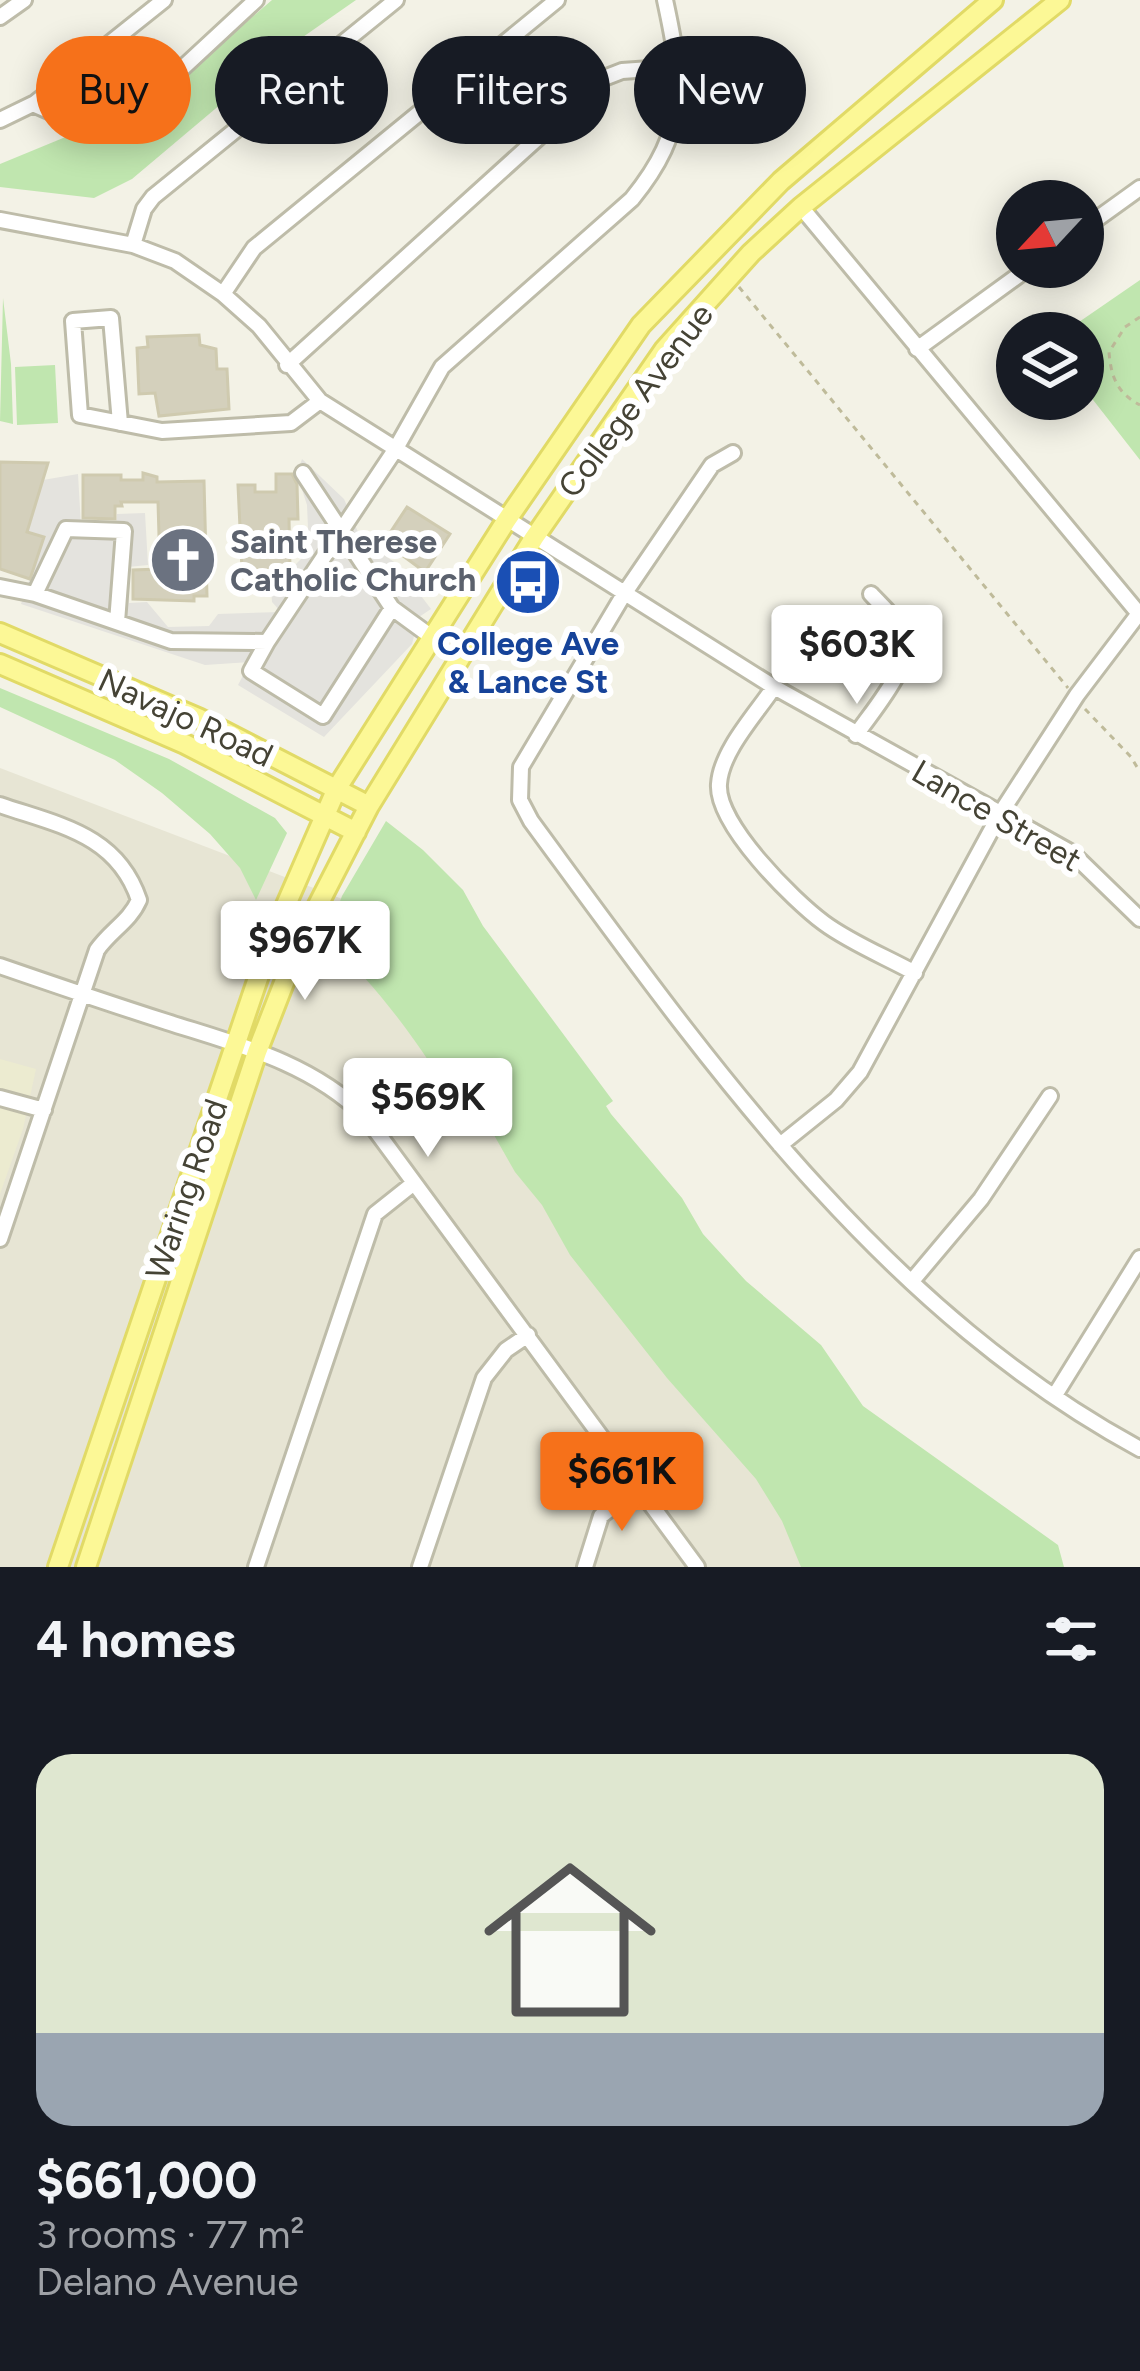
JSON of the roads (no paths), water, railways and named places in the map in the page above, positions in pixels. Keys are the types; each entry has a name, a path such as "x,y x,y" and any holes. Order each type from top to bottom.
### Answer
{"main road":[{"name":"College Avenue","path":"323,814 506,521 641,325 781,181 993,0"},
{"name":"College Avenue","path":"356,832 534,538 664,350 801,207 1060,0"},
{"name":"Navajo Road","path":"0,633 198,718 369,806"},
{"name":"Navajo Road","path":"0,664 185,744 356,832"},
{"name":"Waring Road","path":"58,1567 272,937 323,814"},
{"name":"Waring Road","path":"86,1567 257,1052 303,934 356,832"}],"street":[{"path":"0,17 24,0"},
{"path":"0,120 34,104 164,0"},
{"path":"34,104 65,118 162,82 203,52 256,0"},
{"path":"133,245 153,196 396,0"},
{"path":"223,294 254,248 557,0"},
{"path":"665,0 673,36"},
{"path":"287,365 604,78 634,70"},
{"path":"392,608 323,716 251,671 395,449 442,367 632,200 666,144"},
{"path":"1104,214 1140,188"},
{"path":"780,1145 836,1100 860,1072 1000,814 1076,697 1140,614 801,207"},
{"name":"Lance Street","path":"0,220 133,245 175,261 259,326 320,401 774,687 1072,853 1140,919"},
{"path":"917,349 1001,288"},
{"path":"120,423 111,318 73,321 80,415 120,423 162,431 291,424 320,401"},
{"path":"733,453 712,465 624,594 521,767 520,800 702,1054 853,1228 1015,1367 1140,1449"},
{"path":"303,473 392,608 433,638"},
{"path":"35,594 66,529 124,530 117,622"},
{"path":"0,587 35,594 171,641 267,642"},
{"path":"856,735 906,659 902,629 872,594"},
{"path":"774,687 724,762 718,782 720,802 766,867 825,924 916,973"},
{"path":"0,805 92,837 133,883 139,900 132,915 97,950 0,1239"},
{"path":"0,966 257,1052 310,1072 338,1089 365,1116 698,1567"},
{"path":"913,1281 981,1199 1051,1096"},
{"path":"0,1098 44,1110"},
{"path":"256,1567 375,1214 414,1184"},
{"path":"1055,1394 1140,1258"},
{"path":"420,1567 484,1378 506,1351 528,1335"},
{"path":"585,1567 602,1516 638,1487"}],"place":[{"name":"Saint Therese Catholic Church","path":"183,560"},
{"name":"College Ave & Lance St","path":"528,582"}]}
